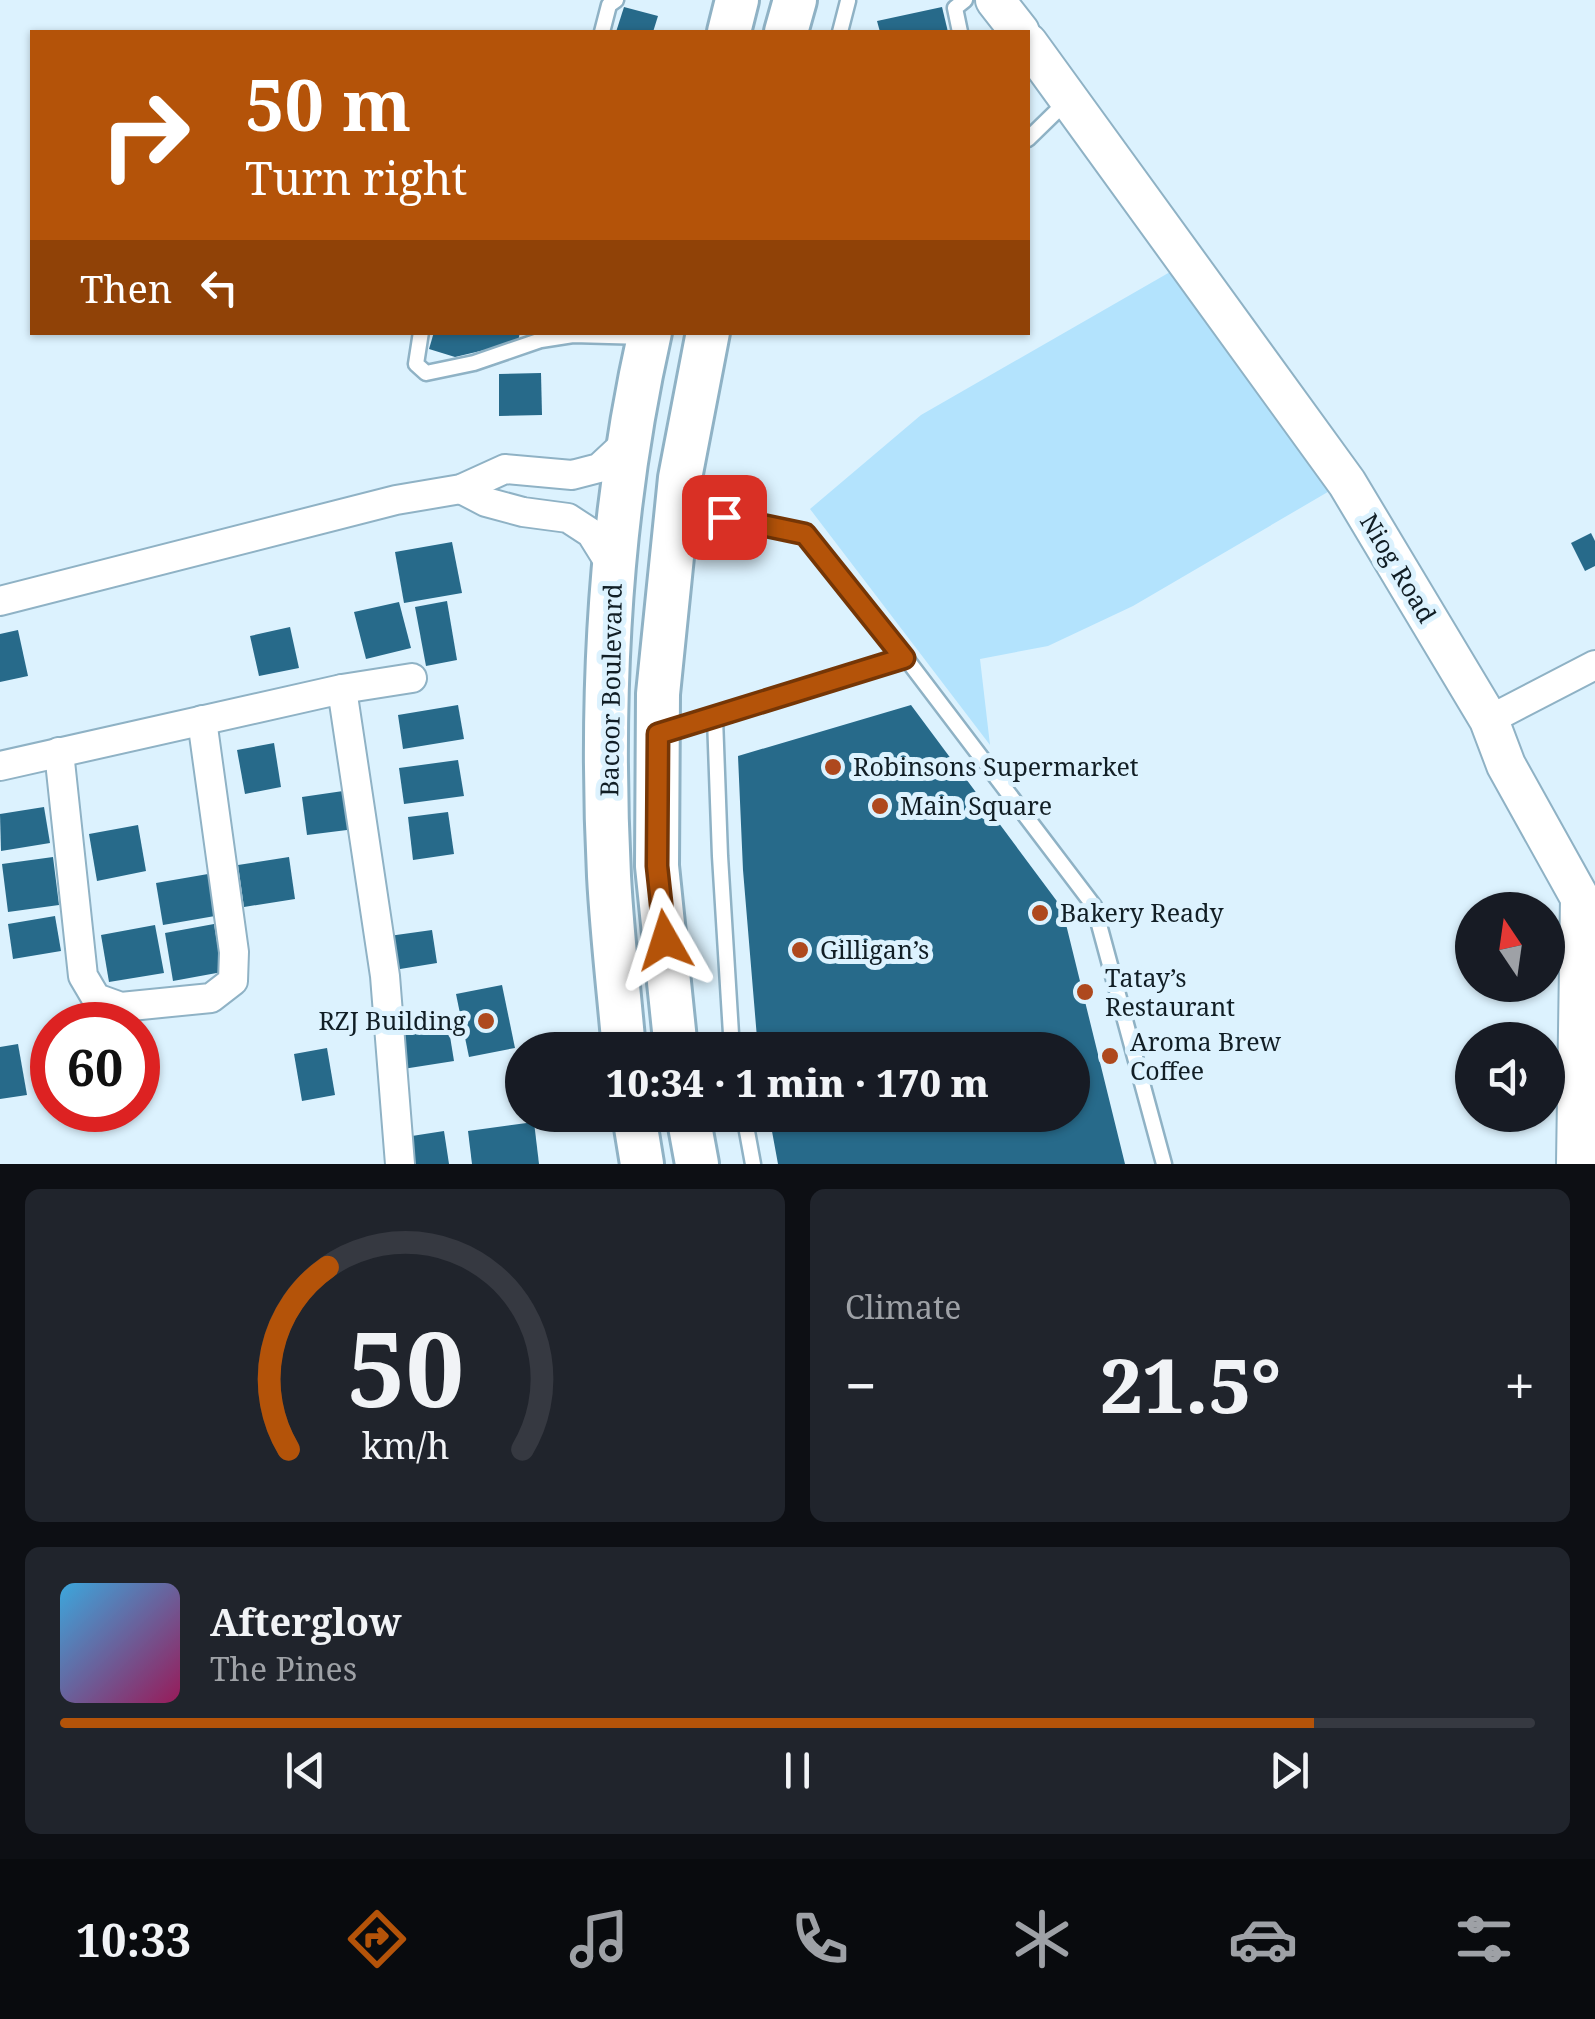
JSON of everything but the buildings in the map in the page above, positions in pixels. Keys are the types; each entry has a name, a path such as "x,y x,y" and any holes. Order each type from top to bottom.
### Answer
{"main road":[{"path":"730,30 738,0"},
{"path":"787,30 795,0"},
{"name":"Bacoor Boulevard","path":"622,1032 609,875 606,694 614,570 630,440 650,335"},
{"name":"Bacoor Boulevard","path":"674,1032 657,866 658,694 676,512 707,335"},
{"path":"607,736 658,734"},
{"path":"637,1132 642,1164"},
{"path":"691,1132 697,1164"}],"street":[{"path":"995,0 1018,30"},
{"name":"Niog Road","path":"1030,46 1347,483 1489,720 1506,765 1587,900 1576,1164"},
{"path":"0,602 396,500 461,489 505,469 572,475 598,468 630,440"},
{"path":"461,489 486,502 568,518 592,533 614,570"},
{"path":"1489,720 1595,666"},
{"path":"0,766 412,678"},
{"path":"342,690 385,976 400,1164"},
{"path":"58,752 83,976 96,998 121,1006 211,998 232,981 234,952 202,720"}],"lane":[{"path":"602,30 608,5 616,0"},
{"path":"840,30 848,0"},
{"path":"960,30 955,8 965,0"},
{"path":"1030,136 1069,98"},
{"path":"421,335 416,364 426,373 474,363 541,340 573,335 650,335"},
{"path":"676,512 724,517 805,534 1094,906 1164,1164"},
{"path":"658,734 904,658"},
{"path":"716,718 731,1032"},
{"path":"747,1132 752,1164"}],"shaded area":[{"path":"1177,268 1338,486 1133,606 1048,646 980,659 990,745 810,509 921,415"}],"place":[{"name":"Robinsons Supermarket","path":"833,767"},
{"name":"Main Square","path":"880,806"},
{"name":"Bakery Ready","path":"1040,913"},
{"name":"Gilligan’s","path":"800,950"},
{"name":"Tatay’s Restaurant","path":"1085,992"},
{"name":"RZJ Building","path":"486,1021"},
{"name":"Aroma Brew Coffee","path":"1110,1056"}],"route":[{"path":"665,940 657,866 658,734 904,658 838,570 805,534 724,517"}]}
